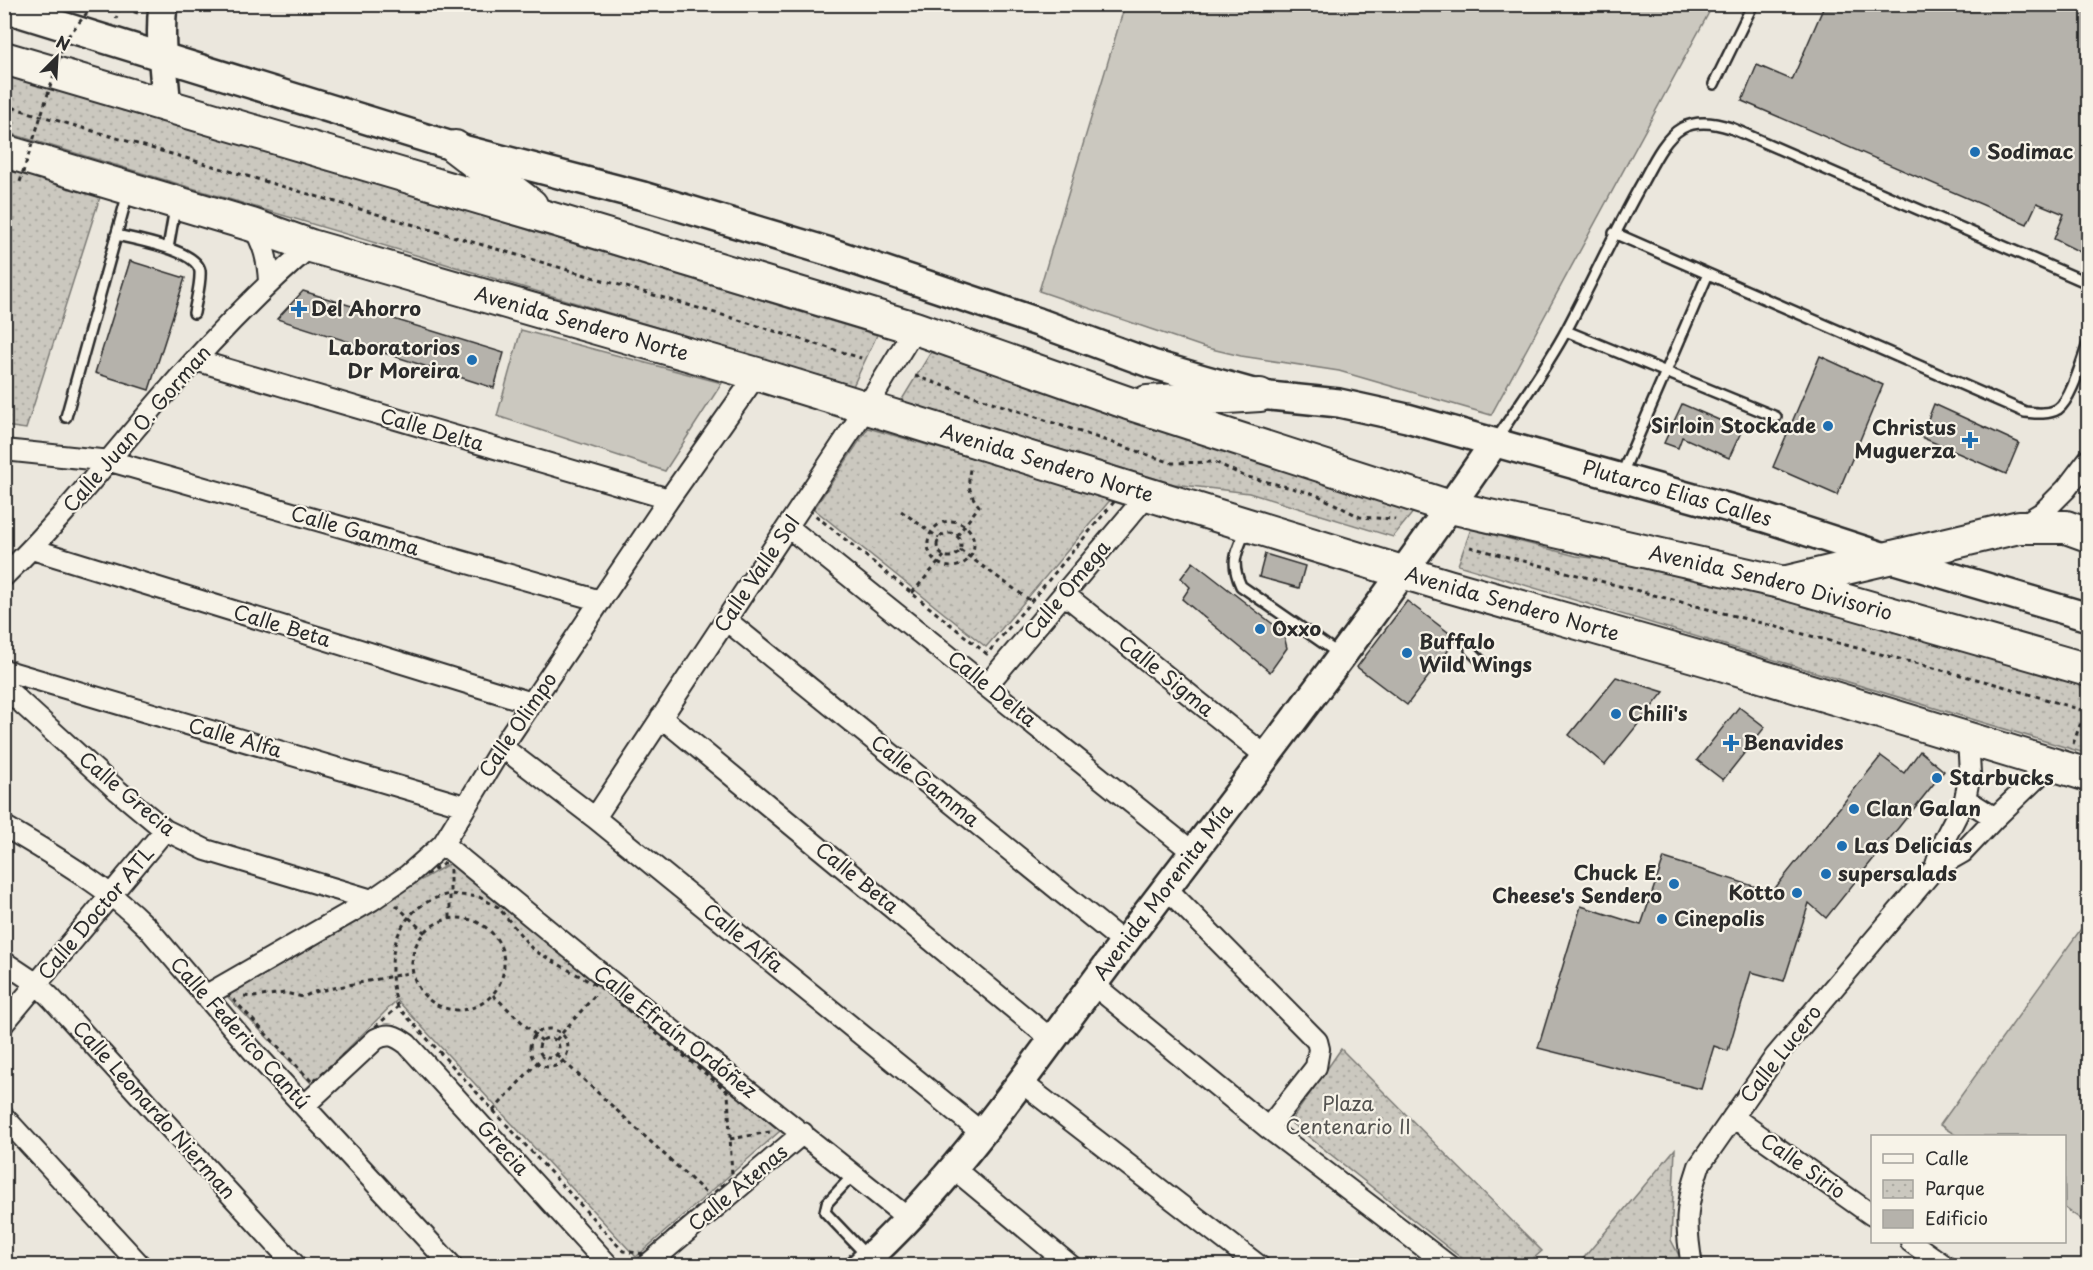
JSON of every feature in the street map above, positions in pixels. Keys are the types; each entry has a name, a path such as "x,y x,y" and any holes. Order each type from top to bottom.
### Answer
{"main road":[{"path":"4,58 546,216 915,328 1128,403 1450,507"},
{"path":"455,147 546,216"},
{"name":"Avenida Sendero Norte","path":"4,151 252,225 311,246 757,374 1147,495 1708,660 1968,740 2062,754 2088,775"},
{"path":"1128,403 1260,395"},
{"name":"Avenida Sendero Divisorio","path":"1450,507 1784,583 2088,670"},
{"path":"1784,583 2019,527 2066,527 2088,535"}],"street":[{"path":"164,4 161,22 162,58 167,106"},
{"path":"5,6 162,58 455,147 643,196 827,251 1038,322 1152,364 1260,395"},
{"path":"252,225 261,240 268,261 269,282"},
{"name":"Calle Juan O. Gorman","path":"4,576 32,549 110,461 195,360 269,282 311,246"},
{"name":"Calle Valle Sol","path":"595,818 866,408 915,328"},
{"name":"Calle Delta","path":"195,360 669,499"},
{"name":"Calle Olimpo","path":"205,996 380,898 443,844 502,747 669,499 757,374"},
{"name":"Plutarco Elias Calles","path":"1260,395 1339,403 1407,418 1765,518 1888,558 2088,617"},
{"name":"Avenida Morenita Mía","path":"869,1263 954,1168 1021,1082 1124,943 1268,757 1404,572 1494,443"},
{"name":"Calle Gamma","path":"4,450 110,461 601,601"},
{"path":"2019,527 2043,512 2066,489 2088,460"},
{"name":"Calle Omega","path":"987,685 1147,495"},
{"name":"Calle Delta","path":"788,527 1194,853"},
{"name":"Calle Beta","path":"32,549 532,703"},
{"name":"Calle Sigma","path":"1064,594 1268,757"},
{"name":"Calle Gamma","path":"726,620 1124,943"},
{"name":"Calle Alfa","path":"4,670 465,806"},
{"name":"Calle Grecia","path":"4,687 117,790 165,830 206,850 380,898"},
{"name":"Calle Beta","path":"661,717 1052,1040"},
{"name":"Calle Lucero","path":"1935,868 1945,838 1965,799 1970,773 1968,740"},
{"name":"Calle Alfa","path":"502,747 595,818 982,1133"},
{"name":"Calle Lucero","path":"1692,1266 1686,1214 1699,1166 1775,1057 1935,868 1963,852 2062,754"},
{"path":"1965,799 1995,818"},
{"name":"Calle Federico Cantú","path":"4,826 79,870 112,895 147,927 205,996 452,1266"},
{"name":"Calle Doctor ATL","path":"4,1023 165,830"},
{"name":"Calle Efraín Ordóñez","path":"443,844 604,976 909,1219"},
{"path":"1167,889 1317,1041 1319,1049 1316,1067 1268,1128"},
{"name":"Calle Leonardo Nierman","path":"4,962 37,984 296,1266"},
{"path":"1094,985 1268,1128 1449,1266"},
{"name":"Grecia","path":"304,1106 376,1039 384,1035 392,1035 407,1044 609,1266"},
{"path":"1021,1082 1259,1266"},
{"path":"4,1117 141,1266"},
{"name":"Calle Sirio","path":"1733,1117 1871,1214"},
{"name":"Calle Atenas","path":"646,1266 802,1133"},
{"path":"954,1168 1071,1266"},
{"path":"1912,1243 1945,1266"}],"lane":[{"path":"1714,84 1753,4"},
{"path":"1494,443 1566,331 1614,233 1668,142 1683,128 1701,123 1715,123 1731,128 2088,283"},
{"path":"66,417 129,188"},
{"path":"168,248 177,202"},
{"path":"1614,233 2025,412 2044,413 2058,409 2066,399 2088,344"},
{"path":"116,235 168,248 196,261 200,269 194,313"},
{"path":"1620,477 1708,274"},
{"path":"1566,331 1776,417"},
{"path":"1248,525 1235,556 1234,571 1241,586 1342,657"},
{"path":"1470,650 1485,665"},
{"path":"854,1174 827,1203 825,1212 869,1263"}],"path":[{"path":"20,182 65,40 94,4"},
{"path":"4,105 729,317 861,358"},
{"path":"915,376 1172,463 1215,462 1244,476 1315,494 1360,518 1395,519"},
{"path":"867,423 974,454 1119,496 987,654 810,511 867,423"},
{"path":"957,536 979,506 970,496 969,486 974,454"},
{"path":"901,511 939,538"},
{"path":"952,521 965,526 974,540 970,558 960,566 951,568 936,563 928,551 931,532 945,522 952,521"},
{"path":"912,593 936,563 944,556 955,555 960,550 961,542 957,536 950,533 939,538"},
{"path":"939,538 937,546 944,556"},
{"path":"1470,547 1999,685 2088,712"},
{"path":"960,550 1031,601"},
{"path":"2062,754 2080,725 2088,722"},
{"path":"228,994 380,898 450,860 450,920"},
{"path":"450,894 478,897 498,907 533,950 602,988 728,1092 732,1177 645,1254 623,1251 398,1007 392,977 392,951 400,930 408,917 428,902 450,894"},
{"path":"380,898 408,917 425,933"},
{"path":"461,918 476,922 489,930 498,942 504,957 504,972 499,986 477,1006 462,1010 447,1009 433,1003 422,992 415,979 412,964 414,950 425,933 432,926 461,918"},
{"path":"228,994 253,997 285,993 303,997 314,992 413,972"},
{"path":"556,1040 602,988"},
{"path":"228,994 312,1082 398,1007"},
{"path":"492,994 542,1041"},
{"path":"548,1028 562,1033 569,1047 563,1061 550,1067 537,1063 530,1052 530,1045 535,1035 548,1028"},
{"path":"549,1037 556,1040 560,1048 557,1055 551,1058 543,1056 539,1048 542,1041 549,1037"},
{"path":"557,1055 710,1196"},
{"path":"493,1111 543,1056"},
{"path":"730,1139 780,1131"}],"green space":[{"path":"1125,4 1713,5 1491,415 1339,371 1241,356 1203,347 1039,291"},
{"path":"4,72 877,335 853,386 5,132"},
{"path":"5,168 100,197 26,429 5,426"},
{"path":"521,330 722,383 665,471 497,416"},
{"path":"933,349 1419,505 1393,537 1249,493 1174,484 901,401"},
{"path":"868,428 1112,498 986,647 814,509"},
{"path":"1471,529 1576,556 1642,564 2088,680 2088,754 1458,565"},
{"path":"452,862 780,1131 636,1257 397,1000 312,1084 225,994"},
{"path":"2088,919 2088,1224 2066,1209 2066,1135 1955,1135 1940,1125"},
{"name":"Plaza Centenario II","path":"1341,1049 1542,1251 1526,1265 1470,1265 1290,1122"},
{"path":"1675,1149 1671,1240 1684,1265 1587,1265 1582,1260"}],"building":[{"name":"Sodimac","path":"1825,4 2088,4 2088,256 2054,239 2064,214 2037,203 2027,224 1742,101 1757,65 1792,80"},
{"path":"130,261 185,278 149,390 95,373"},
{"path":"303,291 504,353 494,388 277,319"},
{"name":"Sirloin Stockade","path":"1820,356 1883,385 1837,495 1773,467"},
{"path":"1682,404 1742,430 1729,458 1682,437 1678,448 1664,443"},
{"name":"Christus Muguerza","path":"1934,404 2019,443 2006,474 1921,437"},
{"name":"Oxxo","path":"1265,554 1305,566 1299,588 1259,577"},
{"path":"1193,562 1283,632 1287,648 1270,672 1182,599 1190,587 1181,578"},
{"name":"Buffalo Wild Wings","path":"1407,601 1457,639 1407,705 1357,667"},
{"name":"Chili's","path":"1616,677 1664,692 1605,765 1569,735"},
{"name":"Benavides","path":"1739,707 1765,727 1723,780 1697,760"},
{"path":"1920,751 1944,771 1826,918 1809,903 1784,981 1751,972 1728,1051 1714,1046 1701,1089 1538,1048 1581,906 1641,925 1664,858 1772,892 1881,756 1904,773"}],"place":[{"name":"Sodimac","path":"1975,152"},
{"name":"Del Ahorro","path":"299,309"},
{"name":"Laboratorios Dr Moreira","path":"472,360"},
{"name":"Sirloin Stockade","path":"1828,426"},
{"name":"Christus Muguerza","path":"1970,440"},
{"name":"Oxxo","path":"1260,629"},
{"name":"Buffalo Wild Wings","path":"1407,653"},
{"name":"Chili's","path":"1616,714"},
{"name":"Benavides","path":"1731,743"},
{"name":"Starbucks","path":"1937,778"},
{"name":"Clan Galan","path":"1854,809"},
{"name":"Las Delicias","path":"1842,846"},
{"name":"supersalads","path":"1826,874"},
{"name":"Chuck E. Cheese's Sendero","path":"1674,884"},
{"name":"Kotto","path":"1797,893"},
{"name":"Cinepolis","path":"1662,919"}]}
